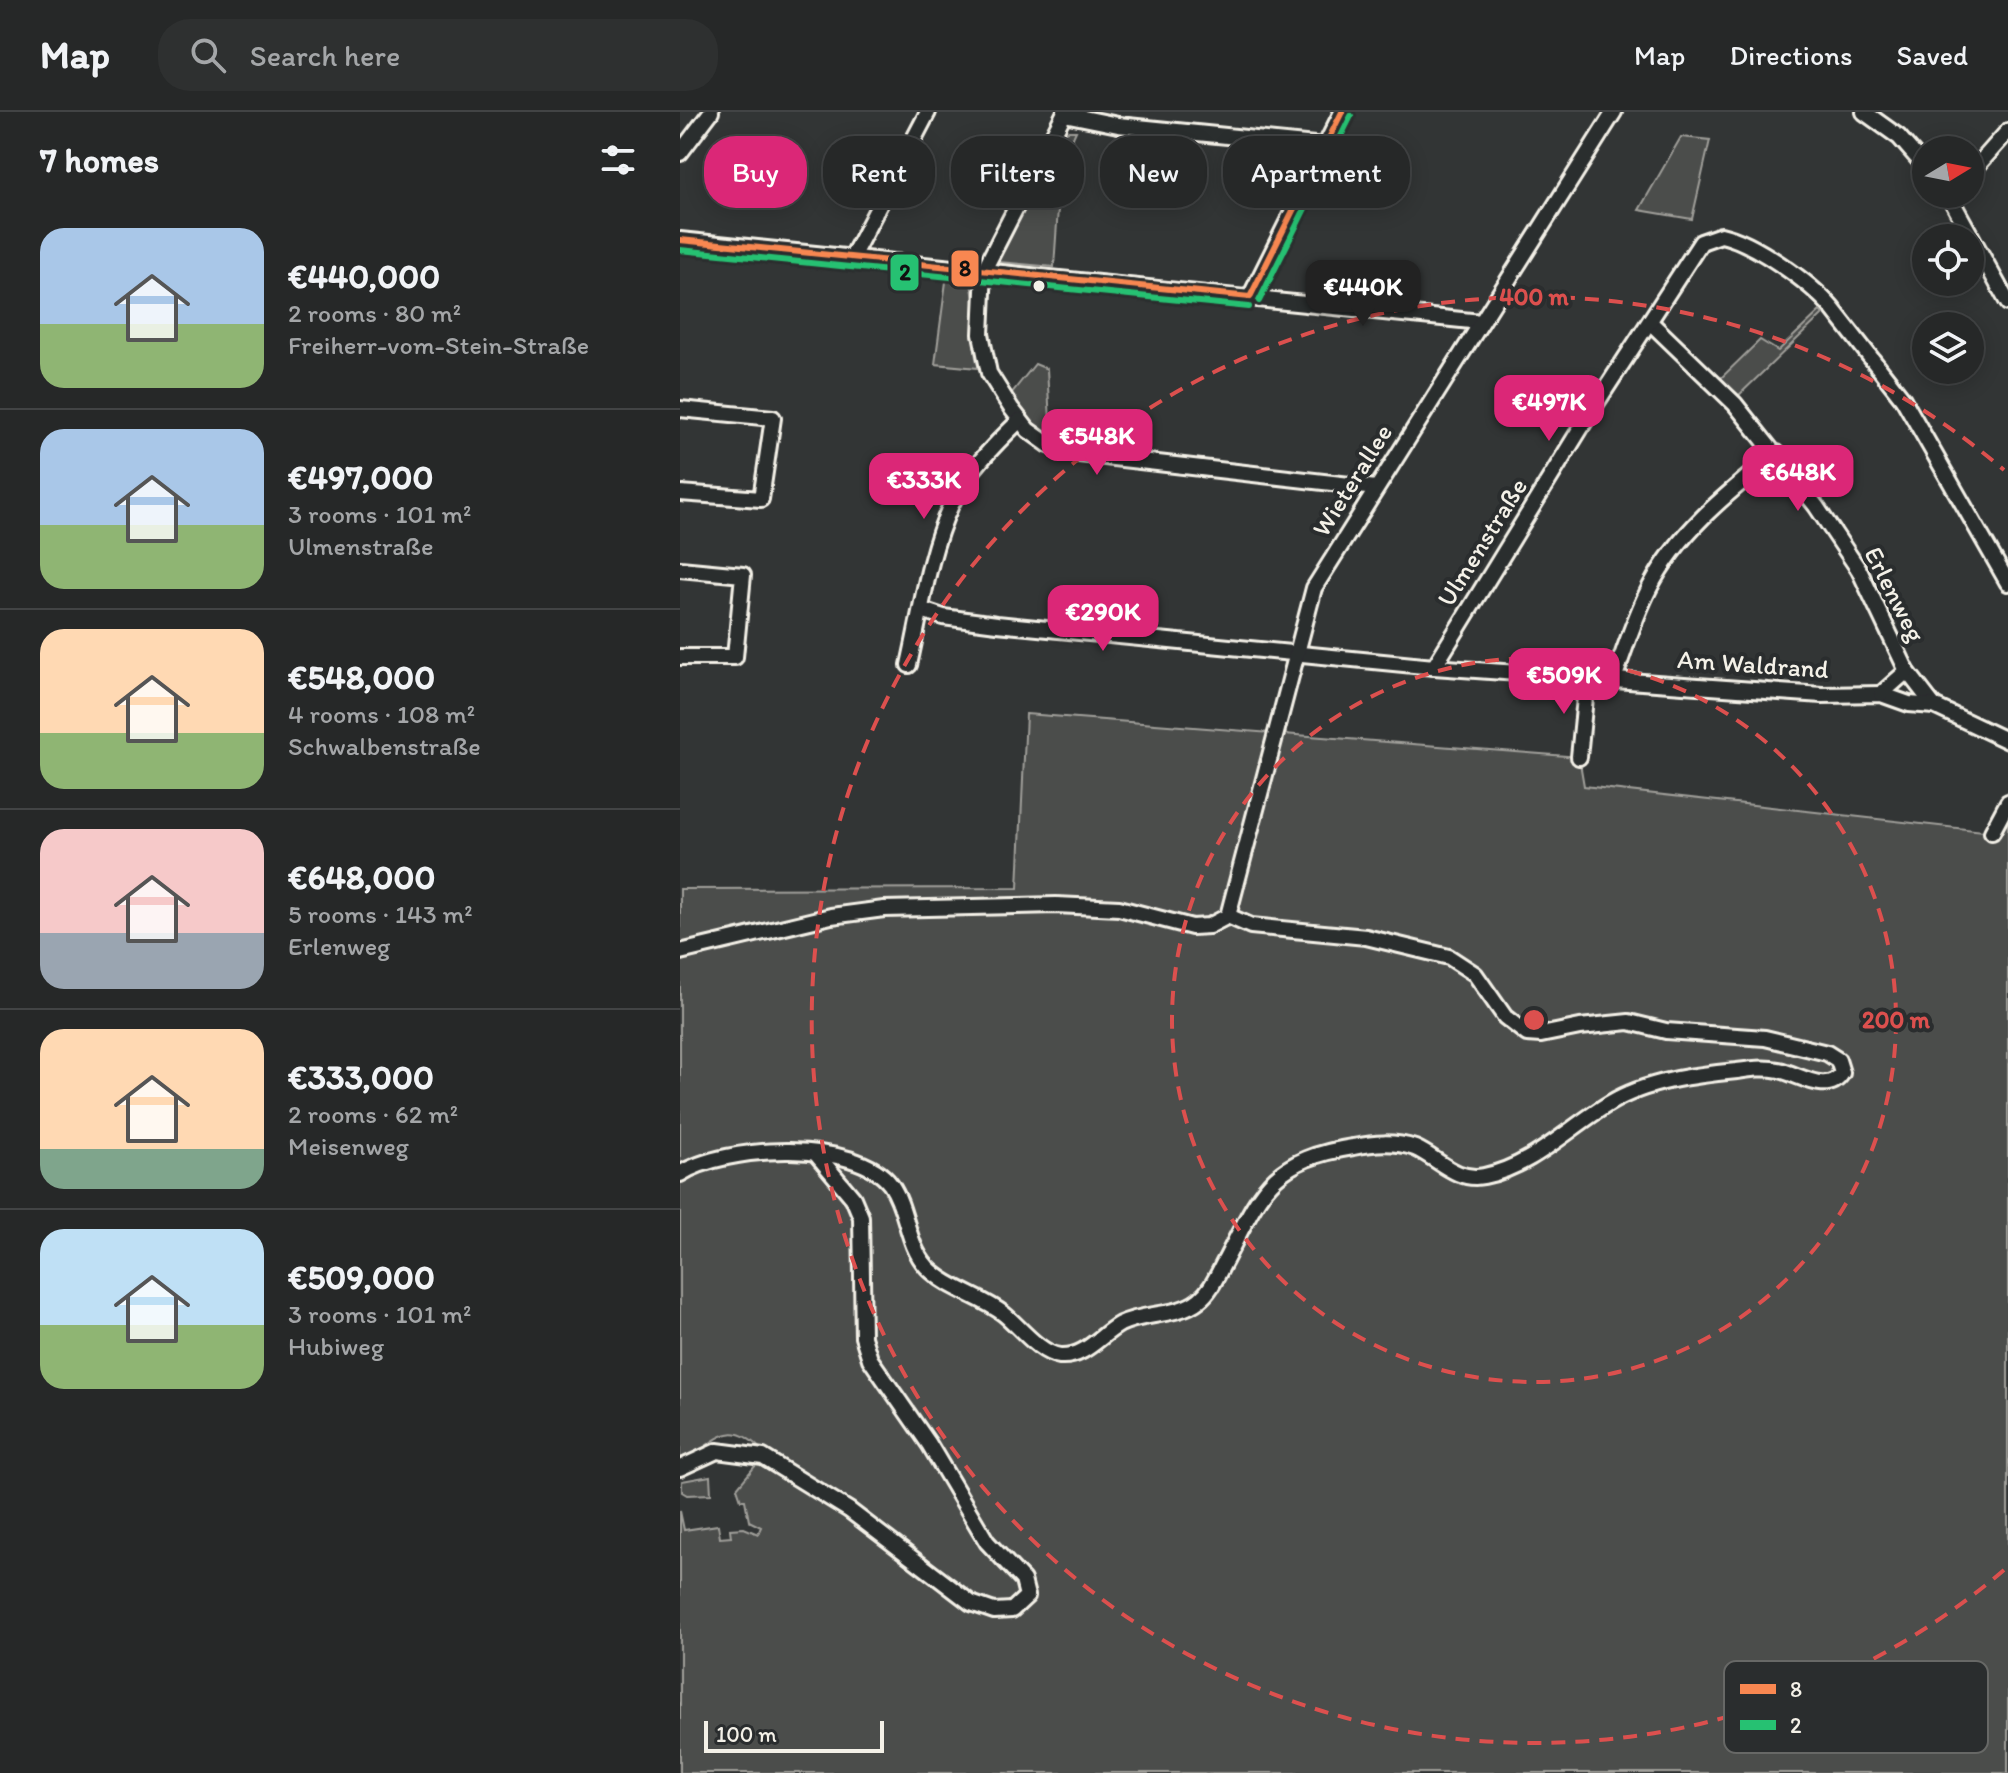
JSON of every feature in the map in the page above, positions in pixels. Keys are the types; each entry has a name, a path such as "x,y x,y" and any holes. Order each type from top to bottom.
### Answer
{"street":[{"path":"680,153 711,112"},
{"path":"852,257 928,112"},
{"path":"1330,136 1342,112"},
{"name":"Wieterallee","path":"1228,916 1294,654 1314,588 1614,112"},
{"path":"1864,112 1899,137 1912,152"},
{"path":"1226,136 1118,125 1064,113 984,270 981,334 984,357 999,391 1020,420 1049,445 1084,456 1376,488"},
{"path":"1984,158 2008,131"},
{"path":"1250,297 1294,208"},
{"path":"1957,208 2008,303"},
{"name":"Ulmenstraße","path":"1434,667 1590,413 1701,242 1709,237 1729,236 1760,253 1821,295 1903,399 2008,583"},
{"path":"680,240 1481,322"},
{"name":"Erlenweg","path":"1651,323 1706,374 1777,453 1859,570 1907,671 1934,706"},
{"path":"680,409 773,418 761,499 680,493"},
{"path":"909,665 943,523 951,503 962,485 1020,420"},
{"path":"1614,679 1637,615 1669,557 1712,506 1777,453"},
{"path":"680,569 743,575 735,657 680,657"},
{"name":"Am Waldrand","path":"922,610 983,622 1434,667 1822,695 1881,694 1909,704 1934,706 2008,741"},
{"name":"Erlenweg","path":"1881,694 1907,671"},
{"path":"1579,757 1587,678"},
{"path":"1992,832 2008,802"},
{"path":"680,952 831,916 884,909 1056,905 1119,908 1192,927 1209,926 1228,916 1251,926 1351,934 1449,957 1475,974 1505,1017 1527,1034 1541,1035 1629,1022 1666,1031 1765,1038 1827,1053 1838,1060 1842,1073 1832,1082 1820,1083 1779,1070 1752,1069 1655,1086 1616,1099 1565,1137 1498,1172 1478,1177 1461,1175 1420,1151 1391,1143 1345,1148 1304,1159 1283,1169 1263,1191 1212,1285 1200,1300 1181,1309 1125,1322 1083,1351 1066,1356 1048,1352 997,1308 926,1266 909,1236 897,1195 880,1173 852,1159 774,1152 705,1162 680,1174"},
{"path":"680,1468 717,1451 763,1457 849,1510 979,1608 1012,1610 1027,1596 1023,1580 987,1542 929,1444 870,1359 863,1337 861,1217 853,1198 817,1155"}],"shaded area":[{"path":"1068,131 1076,131 1074,136 1060,136"},
{"path":"1681,137 1710,140 1692,219 1639,210"},
{"path":"1022,208 1058,208 1054,267 999,262 997,257"},
{"path":"947,274 966,276 971,284 979,368 935,364"},
{"path":"1820,311 1823,314 1736,398 1719,380 1760,340 1778,351"},
{"path":"1035,364 1047,369 1051,439 1030,420 1011,394"},
{"path":"1026,714 1579,757 1584,786 1992,832 2008,802 2008,1773 680,1773 680,1511 684,1530 718,1525 720,1538 731,1537 730,1529 744,1528 758,1534 761,1527 749,1521 745,1500 741,1500 737,1488 765,1454 742,1435 732,1433 714,1440 680,1464 680,889 1018,888"},
{"path":"710,1476 711,1494 687,1495 682,1492 682,1481"}],"transit line":[{"name":"8","path":"1250,297 1342,112"},
{"name":"2","path":"1259,301 1351,116"},
{"name":"8","path":"680,240 1250,297"},
{"name":"2","path":"680,250 1249,307"}]}
